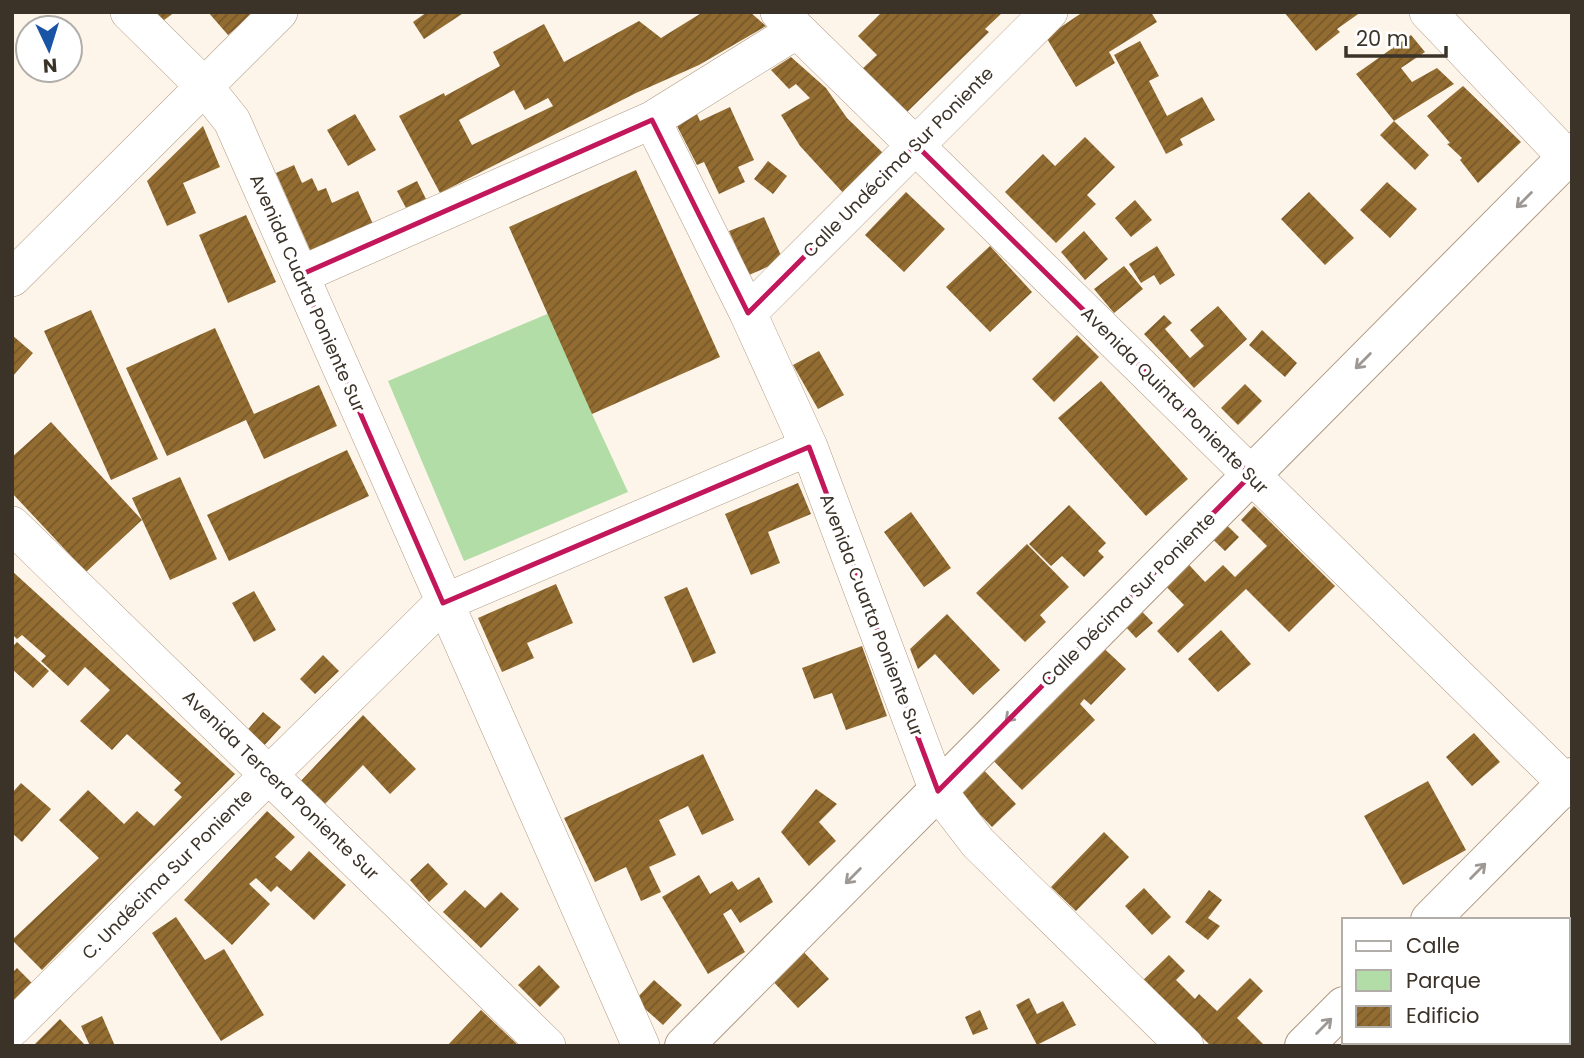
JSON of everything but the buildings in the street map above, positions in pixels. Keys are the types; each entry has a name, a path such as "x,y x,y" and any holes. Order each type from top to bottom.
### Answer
{"street":[{"name":"Avenida Cuarta Poniente Sur","path":"129,12 204,86 232,121 640,1046"},
{"path":"12,278 279,12"},
{"name":"Calle Undécima Sur Poniente","path":"748,313 1049,12"},
{"path":"1428,12 1570,157"},
{"path":"300,275 652,120 788,21"},
{"name":"Avenida Quinta Poniente Sur","path":"788,21 1570,783"},
{"name":"Avenida Cuarta Poniente Sur","path":"652,120 748,313 809,447 938,791 978,843 1185,1046"},
{"name":"Calle Décima Sur Poniente","path":"684,1046 1570,157"},
{"path":"443,603 809,447"},
{"name":"Avenida Tercera Poniente Sur","path":"12,525 269,772 547,1046"},
{"name":"C. Undécima Sur Poniente","path":"12,1028 443,603"},
{"path":"1432,918 1570,783"},
{"path":"1304,1046 1342,1008"}],"highlighted area":[{"path":"652,120 748,313 916,145 1251,475 938,791 809,447 443,603 300,275"}],"green space":[{"path":"552,312 592,414 628,492 464,561 388,381"}]}
